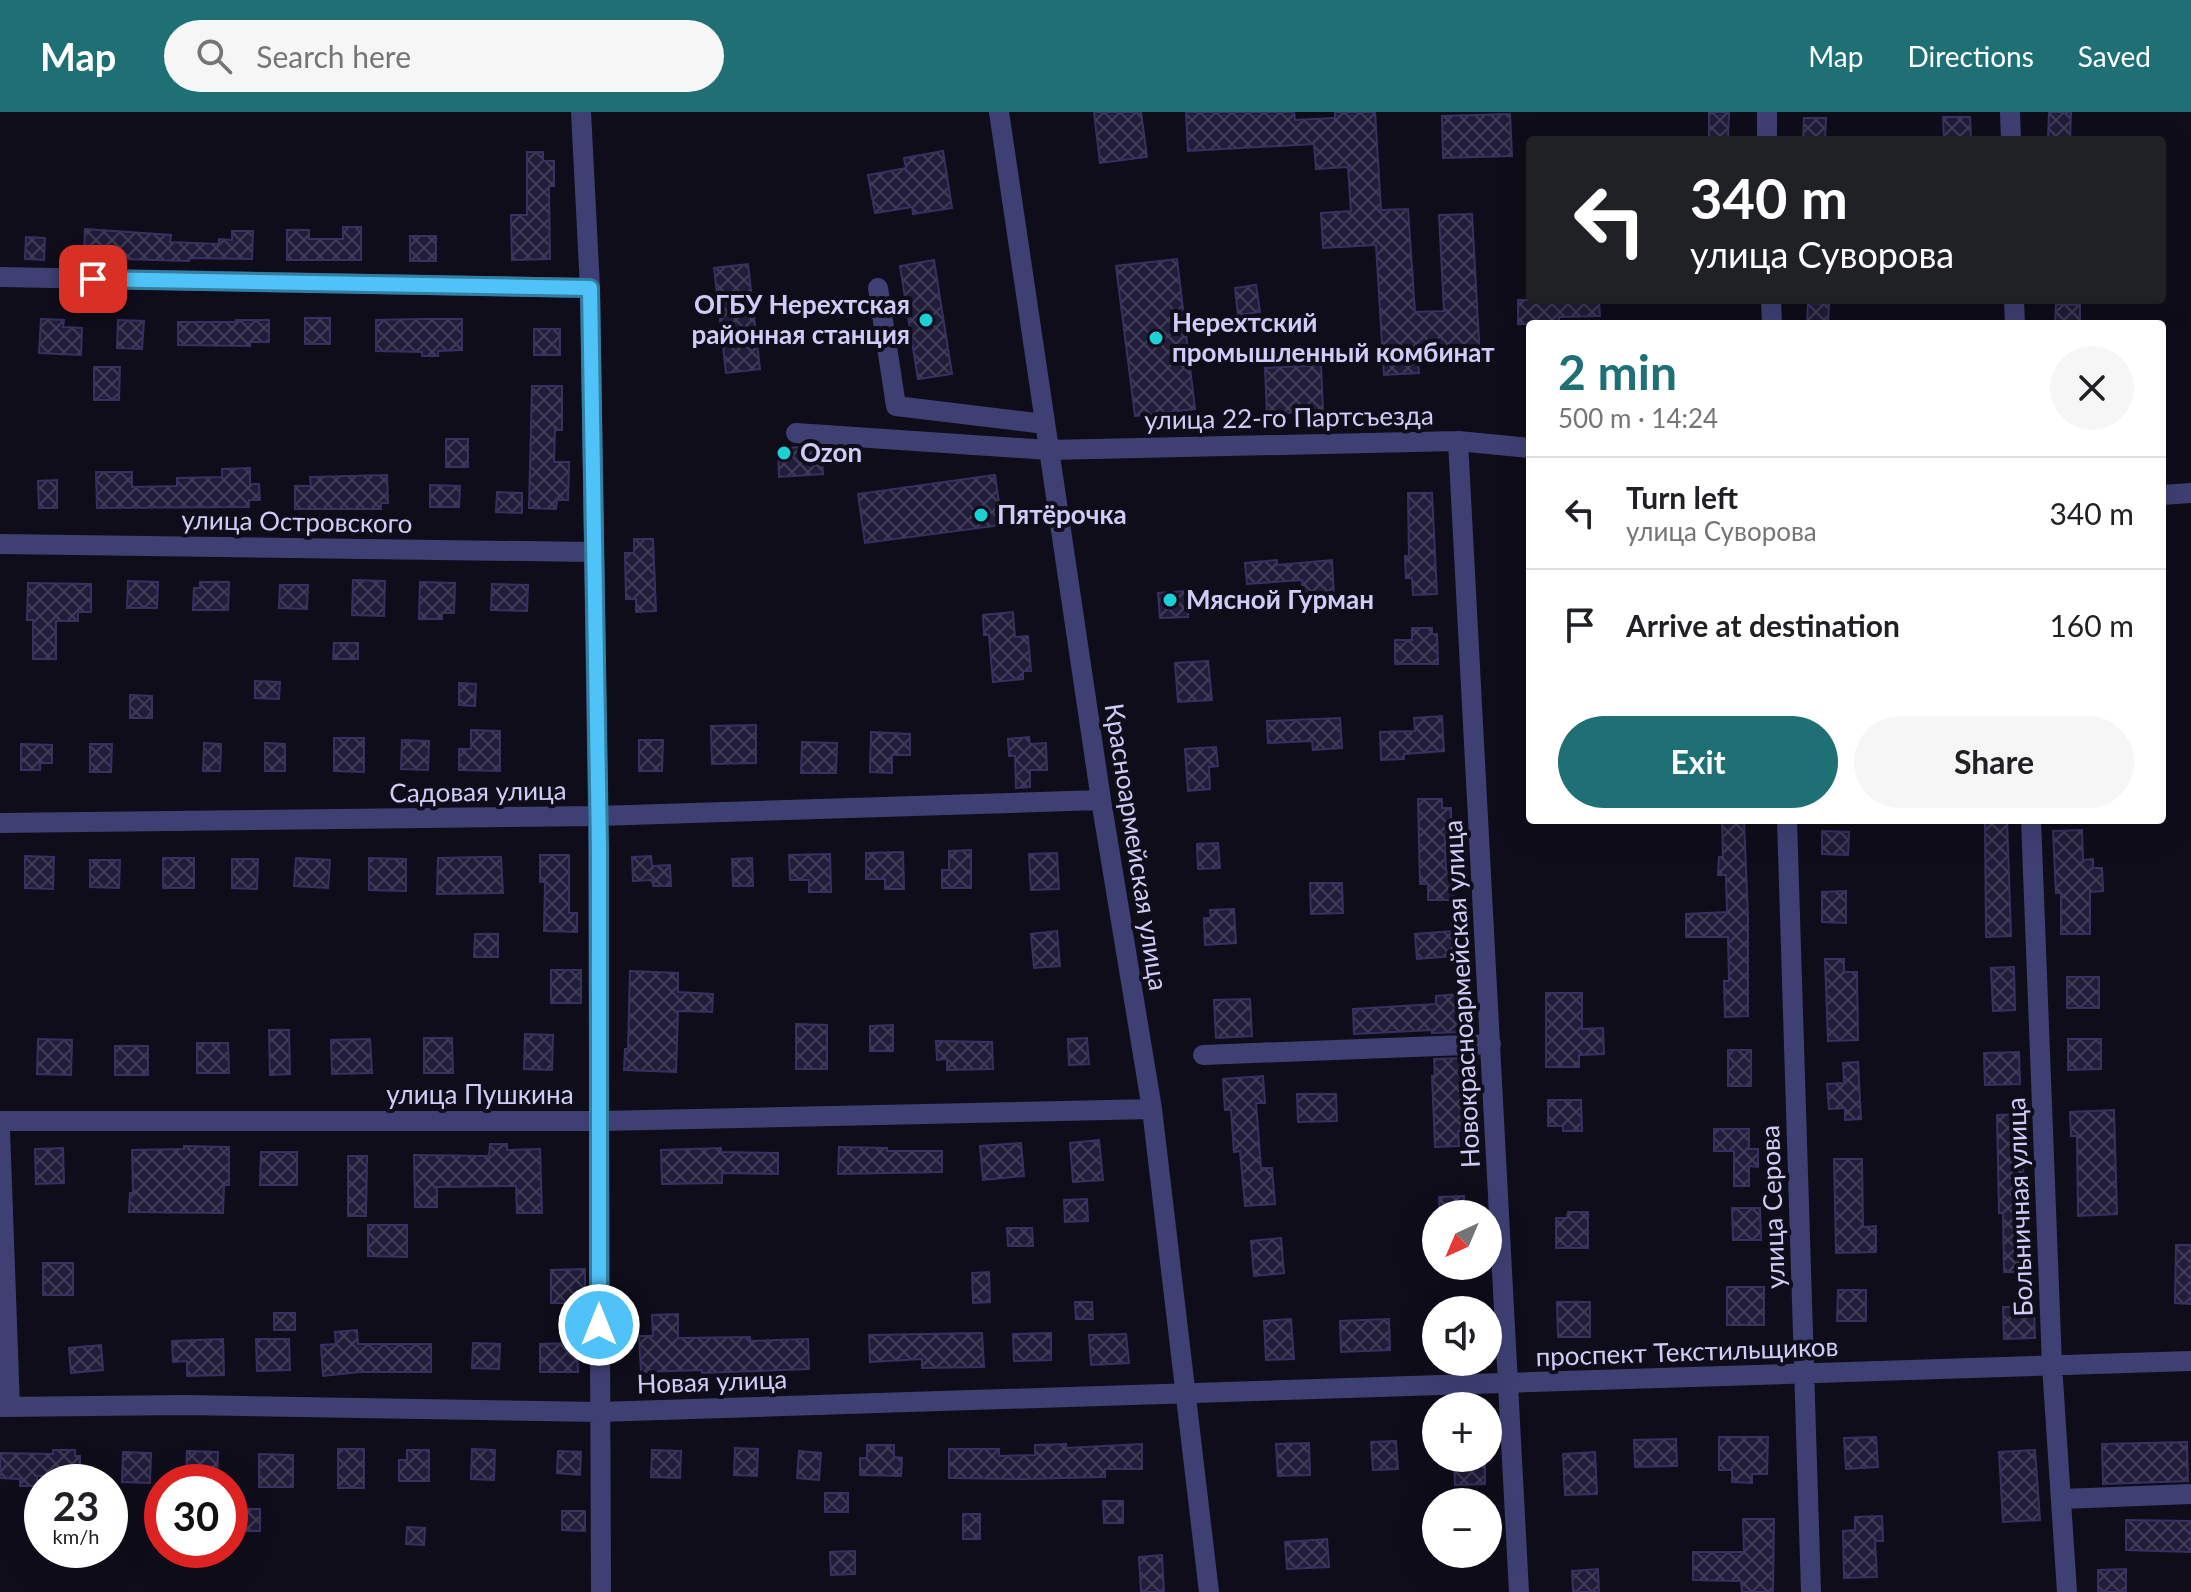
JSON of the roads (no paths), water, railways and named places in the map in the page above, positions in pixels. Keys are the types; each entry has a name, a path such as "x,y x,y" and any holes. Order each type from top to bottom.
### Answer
{"street":[{"path":"581,112 590,288 598,816 601,1592"},
{"name":"Красноармейская улица","path":"999,112 1101,800 1152,1109 1209,1592"},
{"path":"1767,112 1767,136"},
{"path":"2010,112 2011,136"},
{"path":"0,277 590,288"},
{"path":"878,288 896,406 1045,424"},
{"name":"улица 22-го Партсъезда","path":"796,433 1049,450 1458,441 1526,448"},
{"name":"Новокрасноармейская улица","path":"1458,441 1519,1592"},
{"path":"2166,495 2191,493"},
{"name":"улица Островского","path":"0,544 593,552"},
{"name":"Садовая улица","path":"0,823 598,816 1101,800"},
{"name":"улица Серова","path":"1787,824 1811,1592"},
{"name":"Больничная улица","path":"2031,824 2052,1365 2067,1592"},
{"path":"1203,1055 1491,1044"},
{"name":"улица Пушкина","path":"0,1121 601,1121 1152,1109"},
{"path":"0,1130 5,1407"},
{"name":"проспект Текстильщиков","path":"1185,1393 2191,1361"},
{"name":"Новая улица","path":"5,1407 185,1405 599,1412 1185,1393"},
{"path":"2062,1499 2191,1494"}],"place":[{"name":"ОГБУ Нерехтская районная станция","path":"926,320"},
{"name":"Нерехтский промышленный комбинат","path":"1156,338"},
{"name":"Ozon","path":"784,453"},
{"name":"Пятёрочка","path":"981,515"},
{"name":"Мясной Гурман","path":"1170,600"}]}
